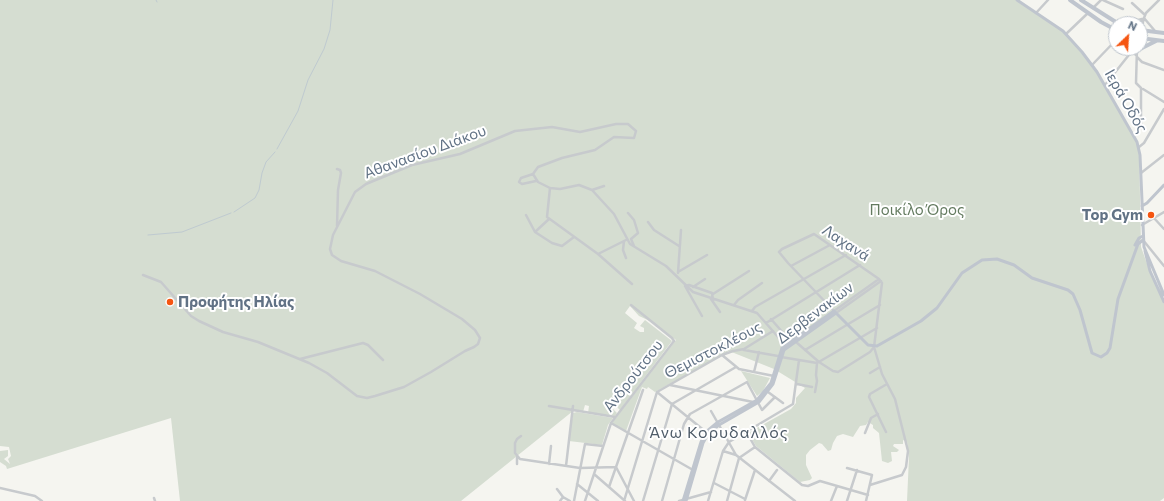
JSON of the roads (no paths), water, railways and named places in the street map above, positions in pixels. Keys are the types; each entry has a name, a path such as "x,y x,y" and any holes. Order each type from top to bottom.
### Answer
{"highway":[{"path":"1070,0 1108,25"},
{"path":"1081,0 1108,17"},
{"path":"1148,31 1164,33"},
{"path":"1148,39 1164,41"},
{"path":"1148,46 1158,41"}],"street":[{"name":"Ιερά Οδός","path":"1017,0 1066,34 1092,64 1139,147 1144,248 1150,271 1164,302"},
{"path":"1036,13 1048,0"},
{"path":"1093,8 1102,0 1123,9"},
{"path":"1152,0 1155,3"},
{"path":"1145,16 1159,0"},
{"path":"1132,3 1143,16"},
{"path":"1066,34 1088,13"},
{"path":"1148,22 1156,32"},
{"path":"1092,64 1108,48"},
{"path":"1105,85 1132,56"},
{"path":"1136,56 1136,83 1140,88 1141,128"},
{"path":"1138,56 1142,62 1164,70"},
{"path":"1143,89 1164,102"},
{"path":"1139,147 1144,143 1164,109"},
{"name":"Αθανασίου Διάκου","path":"143,274 161,282 191,316 199,321 223,332 258,342 299,359 327,373 354,395 367,398 404,387 440,367 464,351 474,348 480,341 475,330 451,311 375,271 333,257 330,252 330,246 337,227 353,196 366,184 412,165 460,154 511,132 552,127 580,132 616,124 628,124 636,131 634,138 614,137 595,150 562,158 538,167 533,174"},
{"path":"1141,173 1164,155"},
{"path":"337,169 340,170 341,173 338,190 337,227"},
{"path":"536,181 533,174 521,178 519,182 522,184 536,181 550,188 560,189 579,185 592,190 614,214 625,240 677,273 702,316"},
{"path":"1142,206 1150,200 1164,184"},
{"path":"592,190 604,186"},
{"path":"550,188 546,216 598,254 632,284"},
{"path":"1142,201 1150,200"},
{"path":"1142,225 1164,212"},
{"path":"628,213 634,220 638,233 631,239 634,247"},
{"path":"526,215 535,232 558,246 562,246 574,237"},
{"path":"1154,218 1164,229"},
{"path":"535,232 549,219"},
{"path":"648,222 654,230 679,246"},
{"path":"677,273 681,230"},
{"name":"Λαχανά","path":"791,266 779,252 797,241 814,234 880,280"},
{"path":"1133,255 1136,242 1139,238 1143,238"},
{"path":"771,320 793,343 805,350 818,362 833,371 838,372 870,352 874,347 922,321 943,302 962,273 982,260 993,258 1010,262 1032,278 1068,290 1073,294 1080,310 1092,353 1096,356 1103,356 1110,348 1115,306 1133,255 1139,242 1143,238"},
{"path":"1143,238 1164,266"},
{"path":"598,254 625,240"},
{"path":"625,240 623,250 626,258"},
{"path":"830,244 791,266 868,345 874,347"},
{"path":"1137,246 1140,245 1144,248"},
{"name":"Ιερά Οδός","path":"1144,248 1164,295"},
{"path":"677,273 707,255"},
{"path":"752,311 755,307 846,255"},
{"path":"766,323 860,265"},
{"path":"720,312 712,299 713,294 749,272"},
{"path":"693,287 705,278"},
{"path":"870,485 900,477 904,474 908,451 895,399 880,367 874,347 882,286 880,280"},
{"name":"Δερβενακίων","path":"685,500 701,442 706,432 753,402 758,401 774,376 781,351 880,280"},
{"path":"734,305 738,300 762,283"},
{"path":"685,286 693,287 713,294"},
{"path":"685,286 693,292 752,311 766,323 787,347"},
{"path":"805,350 880,304"},
{"name":"Ανδρούτσου","path":"585,501 611,423 674,342 672,338 631,306"},
{"path":"744,349 799,360 818,362 877,328"},
{"name":"Θεμιστοκλέους","path":"624,501 657,392 722,355 744,349 773,331"},
{"path":"299,359 312,354 363,343 368,345 383,360"},
{"path":"754,372 759,352"},
{"path":"722,355 736,367 774,376"},
{"name":"Δερβενακίων","path":"685,500 705,439 711,430 718,424 758,401 768,392 776,377 780,356"},
{"path":"708,501 723,451 730,442 790,408 794,403 799,360"},
{"path":"815,392 818,381 816,377 818,362"},
{"path":"643,501 672,404 736,367"},
{"path":"870,372 880,367"},
{"path":"662,501 687,417 747,382 762,410 776,397"},
{"path":"797,384 812,387"},
{"path":"886,432 869,398 870,395 887,384"},
{"path":"669,385 753,402"},
{"path":"608,487 643,390"},
{"path":"657,392 706,432"},
{"path":"768,392 782,403"},
{"path":"549,406 615,417"},
{"path":"566,466 572,406"},
{"path":"711,411 730,442 736,455 795,501"},
{"path":"865,433 871,418 878,414"},
{"path":"611,423 693,470"},
{"path":"747,433 755,447 802,485 808,486 820,482 868,495"},
{"path":"516,464 517,457 515,443 521,436"},
{"path":"574,501 585,444 603,446"},
{"path":"549,464 551,446"},
{"path":"727,501 739,458 755,447"},
{"path":"723,451 736,455"},
{"path":"517,457 526,461 580,468 616,467"},
{"path":"616,467 634,501"},
{"path":"848,468 872,475 866,501"},
{"path":"714,483 745,500 755,470"},
{"path":"769,481 777,470"},
{"path":"847,501 857,470"},
{"path":"594,474 624,501"},
{"path":"577,484 598,501"},
{"path":"831,501 836,486"},
{"path":"0,488 35,496 42,501"},
{"path":"558,489 563,497 570,501"},
{"path":"679,501 711,492"},
{"path":"560,501 563,497"}],"waterway":[{"path":"277,149 298,111 308,80 324,49 330,30 333,0"},
{"path":"234,212 255,198 259,190 262,173 266,162 275,152"},
{"path":"148,235 182,232 231,213"}],"place":[{"name":"Top Gym","path":"1151,215"},
{"name":"Προφήτης Ηλίας","path":"170,302"}],"district":[{"name":"Άνω Κορυδαλλός","path":"719,433"}],"park label":[{"name":"Ποικίλο Όρος","path":"917,210"}]}
